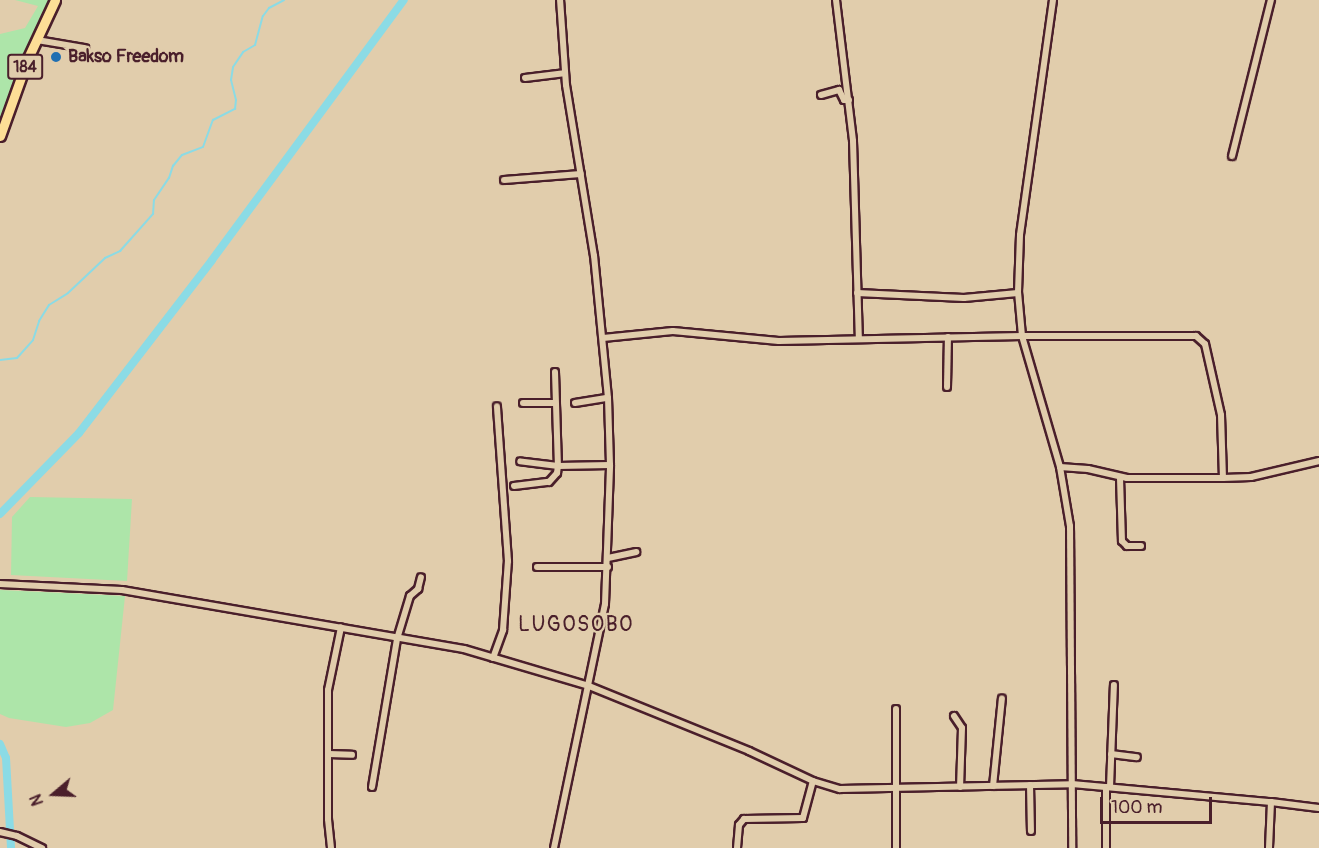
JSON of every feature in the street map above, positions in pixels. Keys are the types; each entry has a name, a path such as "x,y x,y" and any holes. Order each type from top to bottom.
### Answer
{"main road":[{"name":"184","path":"0,136 28,58 55,0"}],"street":[{"path":"554,848 605,604 610,465 603,339 594,256 564,73 560,0"},
{"path":"836,0 838,33 853,141 859,338"},
{"path":"1053,0 1020,235 1018,293 1022,336 1060,467 1070,525 1072,848"},
{"path":"1232,156 1271,0"},
{"path":"37,40 85,48"},
{"path":"525,78 564,73"},
{"path":"820,95 839,90 844,100 849,100"},
{"path":"504,180 581,174"},
{"path":"857,293 964,298 1018,293"},
{"path":"603,339 673,331 779,341 1022,336 1196,336 1205,345 1221,415 1223,478"},
{"path":"947,387 948,337"},
{"path":"514,486 552,481 558,466 555,372"},
{"path":"575,403 608,398"},
{"path":"524,403 555,403"},
{"path":"493,658 503,630 508,561 497,406"},
{"path":"520,461 558,466 610,465"},
{"path":"1060,467 1088,469 1120,478 1223,478 1251,477 1319,461"},
{"path":"1120,478 1122,541 1127,546 1142,546"},
{"path":"608,558 636,552"},
{"path":"537,567 608,567"},
{"path":"372,787 397,639 410,596 418,589 420,577"},
{"path":"0,584 122,590 464,650 589,686 749,751 813,781 840,789 1072,784 1319,808"},
{"path":"331,848 328,690 341,627"},
{"path":"1106,848 1114,686"},
{"path":"993,786 1002,698"},
{"path":"896,709 896,848"},
{"path":"954,716 962,728 960,787"},
{"path":"329,754 351,754"},
{"path":"1111,754 1137,758"},
{"path":"737,848 739,825 744,819 803,818 813,781"},
{"path":"1030,785 1031,831"},
{"path":"1269,848 1271,802"},
{"path":"3,833 17,836 42,848"}],"green space":[{"path":"15,0 55,0 0,136 0,34 25,28 38,6"},
{"path":"30,497 132,499 127,581 11,575 12,517"},
{"path":"0,590 125,596 113,710 90,723 66,727 9,718 0,714"}],"waterway":[{"path":"0,360 17,358 33,340 39,321 49,305 68,293 105,258 120,251 153,214 154,200 169,178 173,166 182,155 203,147 213,120 235,109 236,100 231,80 233,67 243,52 255,45 263,16 269,8 284,0"},
{"path":"0,514 79,433 212,260 404,0"},
{"path":"0,744 6,758 11,848"}],"place":[{"name":"Bakso Freedom","path":"56,57"}],"district":[{"name":"LUGOSOBO","path":"576,625"}]}
